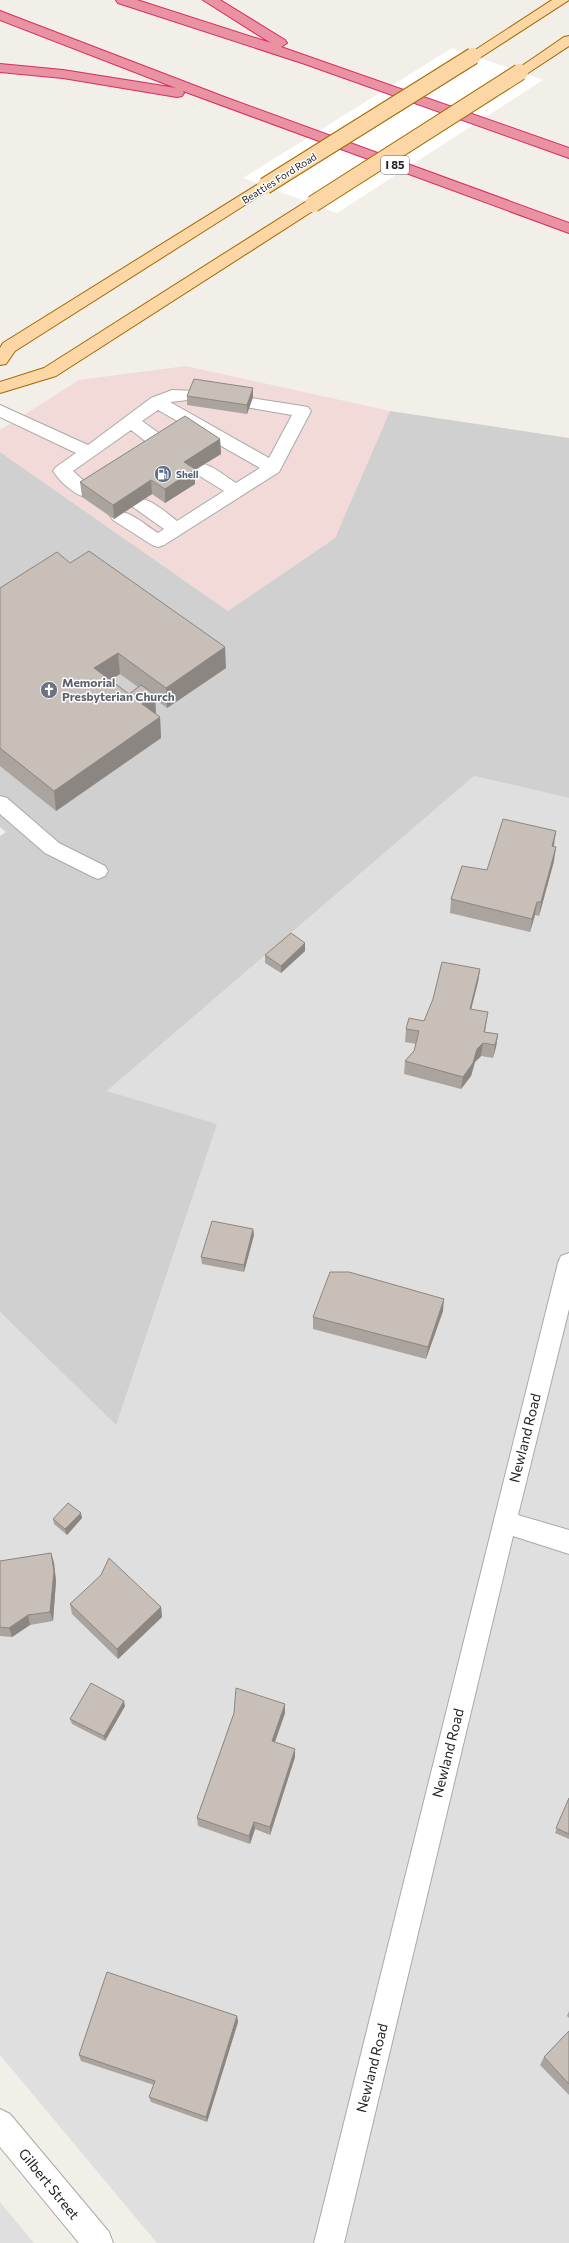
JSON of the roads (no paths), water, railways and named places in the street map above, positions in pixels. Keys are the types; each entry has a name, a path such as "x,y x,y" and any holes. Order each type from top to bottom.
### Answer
{"highway":[{"path":"123,0 310,61 569,153"},
{"path":"210,0 310,61"},
{"name":"I 85","path":"0,15 222,101 569,228"},
{"path":"0,68 63,74 222,101"}],"main road":[{"name":"Beatties Ford Road","path":"0,360 9,347 562,0"},
{"path":"0,388 50,372 569,40"}],"street":[{"path":"88,493 62,471 86,459 157,402 172,395 191,395"},
{"path":"157,402 273,468"},
{"path":"119,516 158,541 273,468 302,411 251,403"},
{"path":"0,410 86,459"},
{"path":"131,422 164,445"},
{"path":"199,468 236,491"},
{"path":"139,503 177,529"},
{"path":"0,802 52,848 98,871"},
{"name":"Newland Road","path":"329,2243 504,1522 569,1263"},
{"path":"504,1522 569,1542"},
{"name":"Gilbert Street","path":"0,2124 98,2243"}],"place":[{"name":"Shell","path":"163,474"},
{"name":"Memorial Presbyterian Church","path":"49,690"}]}
